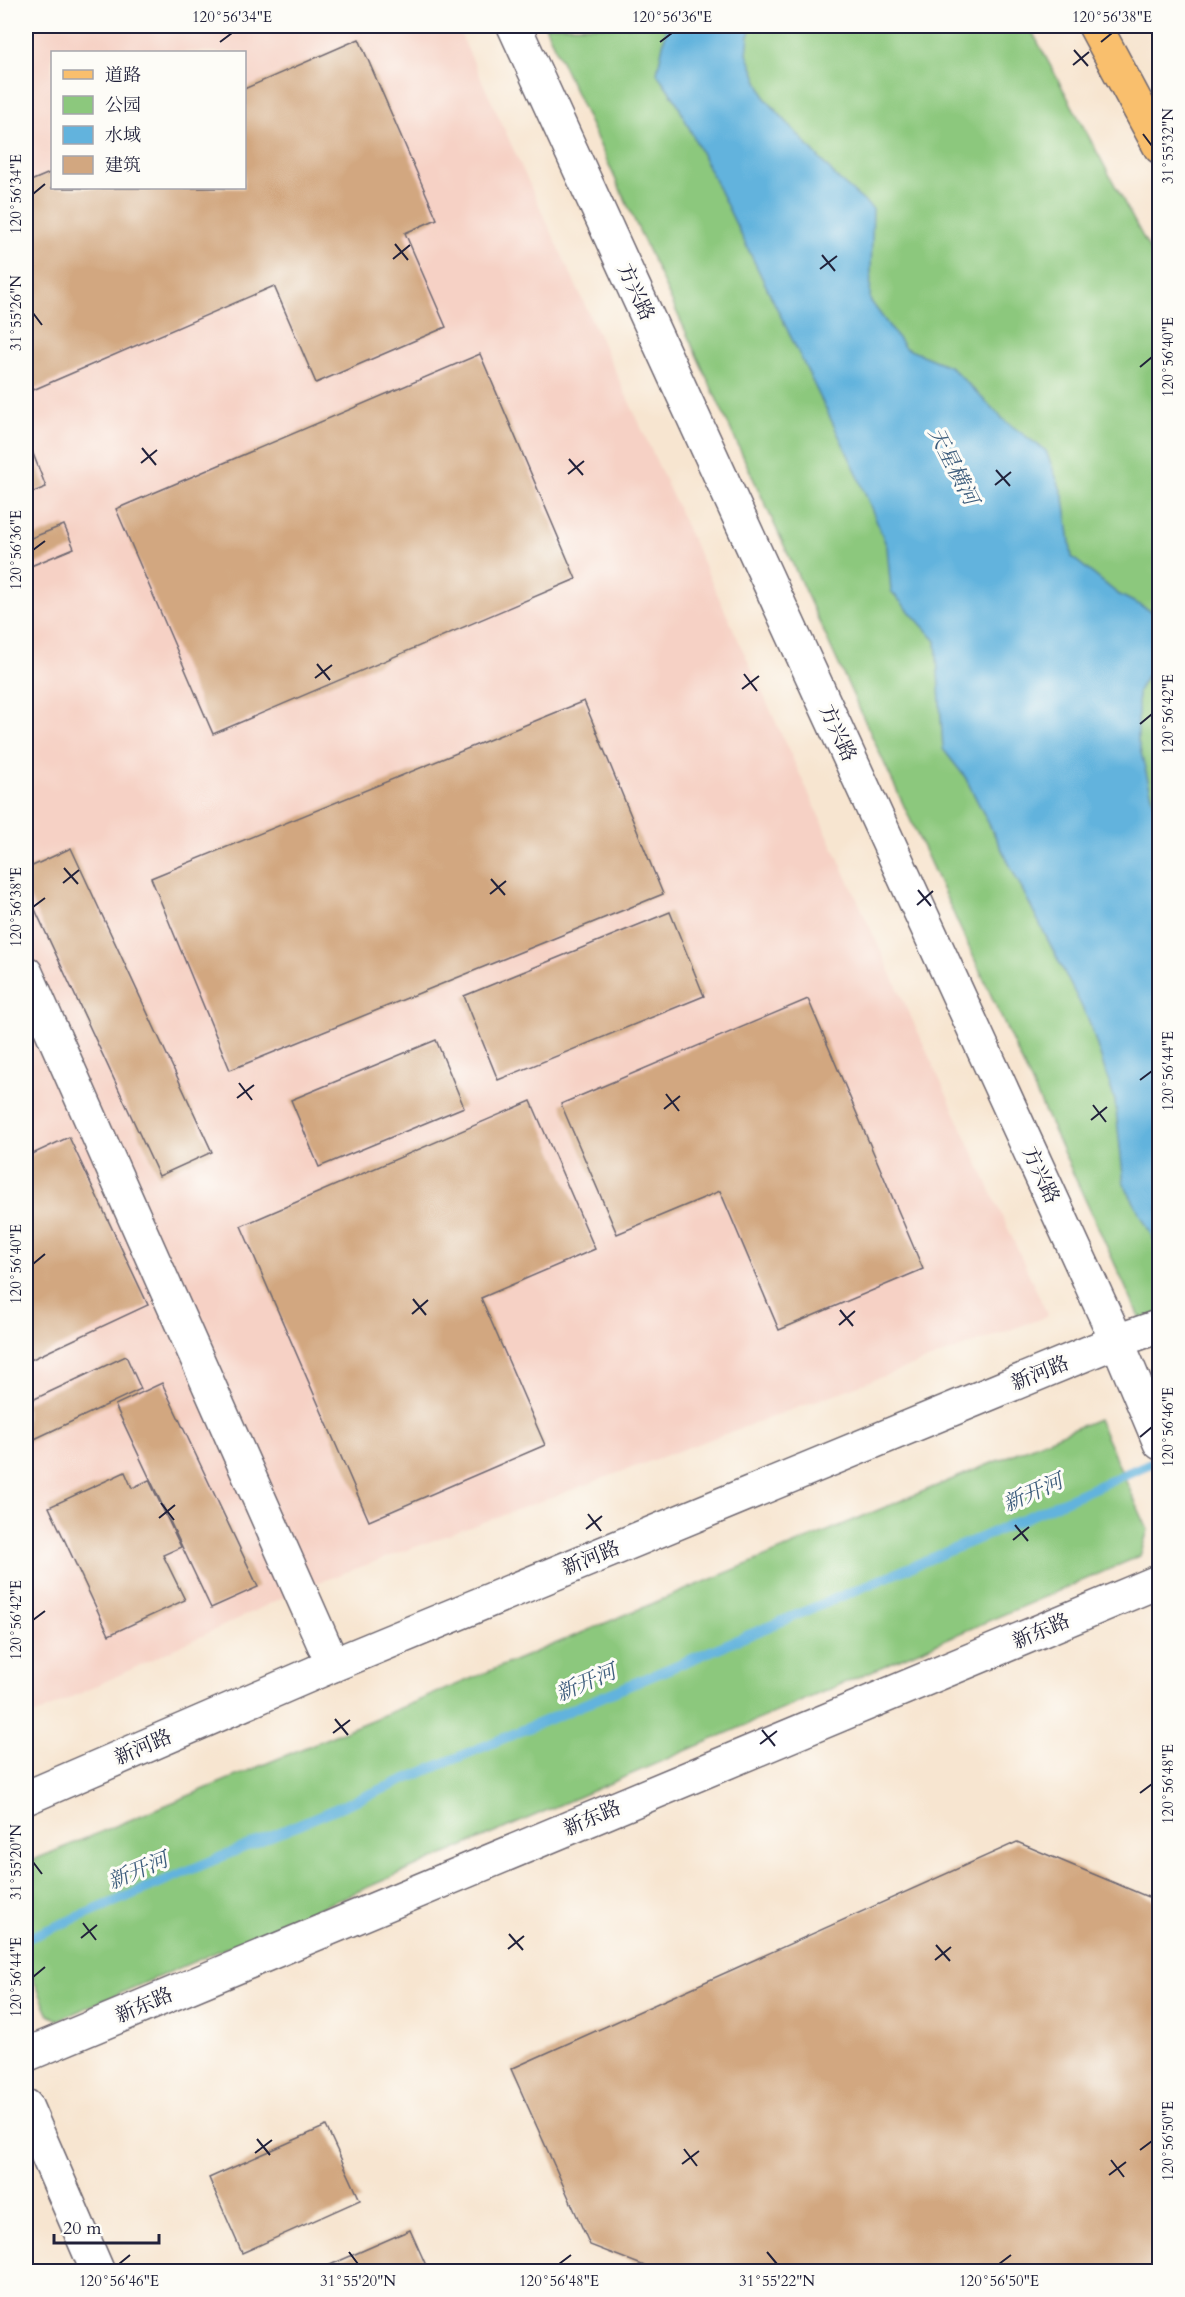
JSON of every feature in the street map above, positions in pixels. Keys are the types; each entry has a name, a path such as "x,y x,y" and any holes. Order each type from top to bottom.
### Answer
{"main road":[{"path":"1095,26 1160,147"}],"street":[{"name":"方兴路","path":"514,26 1117,1341 1154,1429"},
{"path":"26,973 333,1665"},
{"name":"新河路","path":"26,1798 333,1665 1117,1341 1160,1326"},
{"name":"新东路","path":"26,2055 1160,1581"},
{"path":"26,2106 98,2271"}],"shaded area":[{"path":"26,26 457,26 1048,1316 303,1588 26,1719"}],"green space":[{"path":"545,26 1029,26 1159,267 1159,1360"},
{"path":"1098,1419 1148,1530 1140,1556 58,2020 49,2015 26,1962 26,1863"}],"water":[{"name":"天星横河","path":"667,26 750,26 747,54 765,98 838,179 873,209 870,300 905,348 951,367 1005,421 1046,451 1064,498 1072,557 1118,594 1159,615 1159,660 1156,660 1138,691 1138,741 1155,807 1160,811 1159,1249 1124,1184 1115,1101 1089,1021 965,777 943,749 936,641 891,591 887,547 856,471 676,101 657,73"}],"building":[{"path":"359,39 437,219 405,233 446,327 316,383 274,286 26,393 26,183 51,172 51,189 246,189 246,88"},
{"path":"480,354 576,579 213,734 116,509"},
{"path":"32,451 46,487 26,495 26,454"},
{"path":"64,525 74,548 26,568 26,540"},
{"path":"584,701 663,894 230,1070 151,878"},
{"path":"71,848 212,1152 159,1176 26,890 26,869"},
{"path":"670,912 704,996 498,1080 464,996"},
{"path":"808,999 923,1269 779,1330 720,1191 617,1234 561,1104"},
{"path":"436,1040 464,1107 319,1167 291,1100"},
{"path":"531,1101 595,1249 481,1298 545,1445 369,1521 241,1226"},
{"path":"69,1137 148,1305 26,1362 26,1157"},
{"path":"126,1356 141,1389 26,1443 26,1403"},
{"path":"162,1383 258,1587 211,1608 115,1405"},
{"path":"125,1472 132,1488 149,1480 181,1547 163,1555 185,1600 109,1635 49,1507"},
{"path":"1017,1842 1160,1902 1160,2272 660,2272 590,2245 511,2069"},
{"path":"326,2126 360,2200 242,2253 209,2178"},
{"path":"410,2230 429,2272 314,2272"}],"waterway":[{"name":"新开河","path":"26,1939 982,1537 1160,1459"}]}
